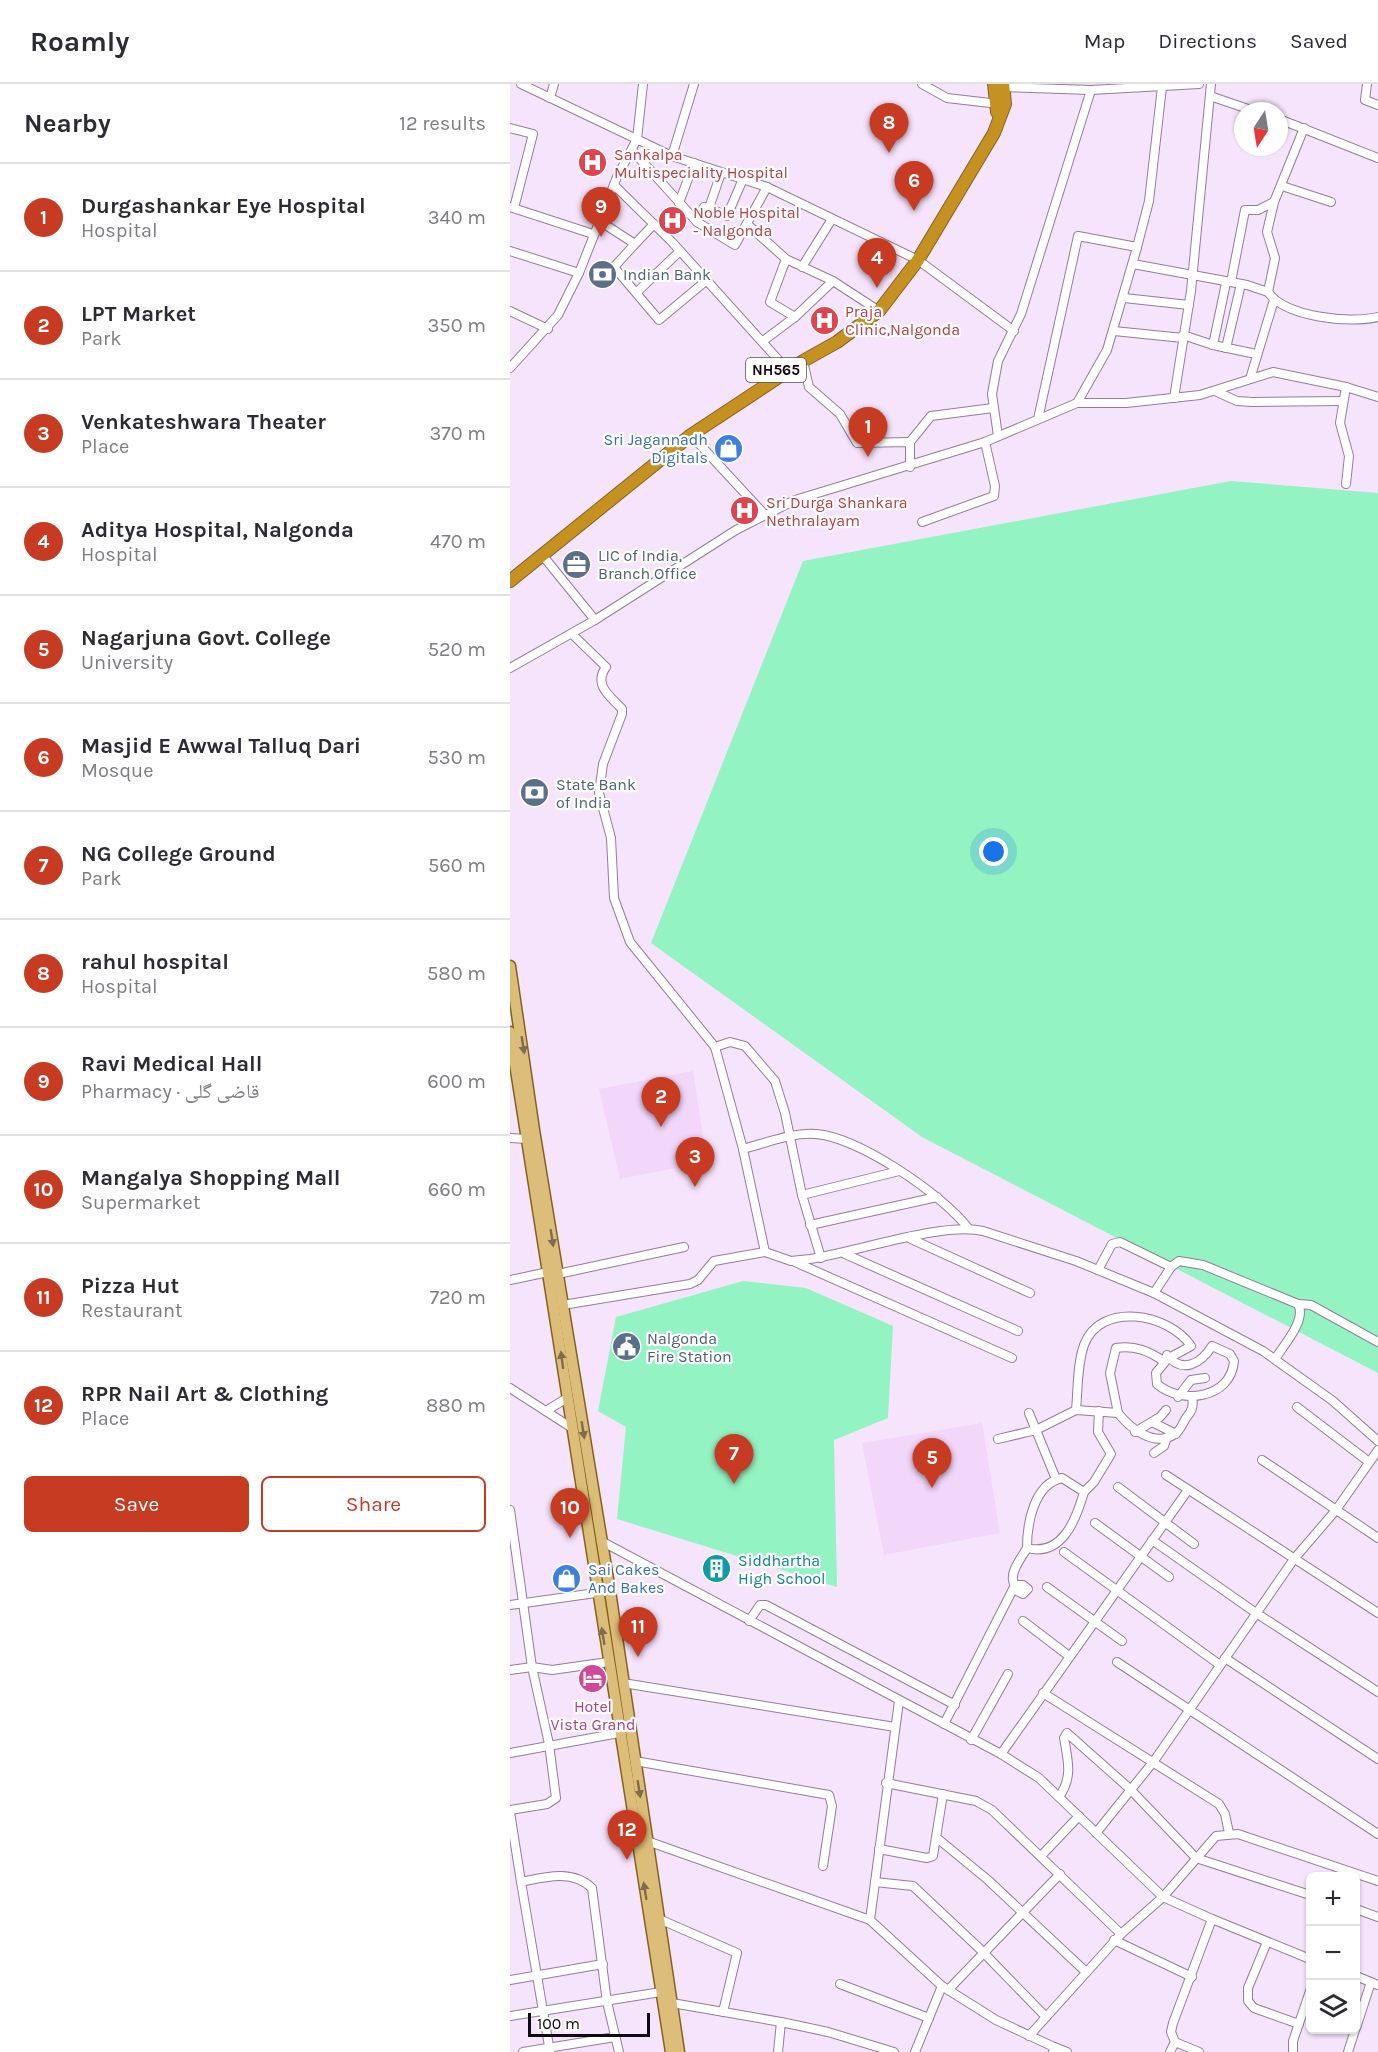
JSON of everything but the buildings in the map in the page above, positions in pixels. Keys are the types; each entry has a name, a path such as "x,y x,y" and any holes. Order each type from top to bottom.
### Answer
{"highway":[{"name":"NH565","path":"510,581 691,435 803,361 863,325 895,292 994,133 1002,92"},
{"name":"NH565","path":"510,572 685,433 783,365 835,336 873,307 915,258"}],"main road":[{"path":"510,966 553,1273 567,1398 671,2052"},
{"path":"510,1032 512,1061 553,1273 563,1305 610,1591 680,2052"}],"street":[{"path":"521,84 672,156 766,187 915,258 1014,331"},
{"path":"550,98 554,84"},
{"path":"510,368 548,329 558,315 579,273 598,220 637,139 643,84"},
{"path":"672,156 694,84"},
{"path":"922,84 947,98 1002,92 1199,84"},
{"path":"1174,398 1193,274 1211,84"},
{"path":"1367,84 1365,100 1378,105"},
{"path":"1077,403 1107,350 1124,298 1149,201 1162,87"},
{"path":"998,436 993,408 993,382 998,360 1021,314 1091,90"},
{"path":"1210,96 1234,104"},
{"path":"1288,122 1378,158"},
{"path":"510,128 533,134 512,208 593,234"},
{"path":"1268,292 1275,258 1267,232 1274,202 1304,128"},
{"path":"632,150 697,222 735,245 766,187"},
{"path":"679,204 694,163"},
{"path":"709,208 721,172"},
{"path":"697,222 704,207 727,216 743,179"},
{"path":"614,185 680,251 783,365"},
{"path":"1281,186 1331,202"},
{"path":"1213,345 1245,210 1258,210 1274,202"},
{"path":"802,267 832,219"},
{"path":"598,220 634,244"},
{"path":"654,224 614,267 659,320 706,280"},
{"path":"747,224 786,259 833,281 873,307"},
{"path":"1038,419 1078,236 1137,247"},
{"path":"510,251 579,273"},
{"path":"637,292 680,251"},
{"path":"786,259 770,302 795,317"},
{"path":"1133,264 1241,284 1268,292 1274,300 1311,315 1378,317"},
{"path":"763,341 795,317 833,281"},
{"path":"1226,348 1241,284"},
{"path":"1124,298 1188,305"},
{"path":"1250,380 1274,300"},
{"path":"510,311 548,329"},
{"path":"1114,331 1183,337 1256,354"},
{"path":"803,361 809,387 840,414 857,443 910,442"},
{"path":"510,668 596,620 765,515 825,489 910,467 985,442 1077,403 1126,403 1174,398 1215,391 1273,372 1346,387 1378,397"},
{"path":"1346,387 1340,423 1349,456 1346,484"},
{"path":"1215,391 1237,401 1342,401"},
{"path":"910,467 910,442 931,416 993,408"},
{"path":"691,435 765,515"},
{"path":"922,522 994,496 995,486 985,442"},
{"path":"543,556 596,620"},
{"path":"572,634 606,668 600,675 600,685 622,709 603,764 599,793 611,838 611,886 620,919 630,942 715,1047 743,1149 765,1252"},
{"path":"715,1047 736,1042 745,1046 756,1056 775,1081 802,1195 820,1258"},
{"path":"743,1149 789,1137 815,1134 838,1137 937,1197 953,1209 968,1228"},
{"path":"510,1138 527,1139"},
{"path":"802,1195 898,1172"},
{"path":"810,1225 937,1197"},
{"path":"792,1261 820,1258 968,1228 1098,1270 1155,1293 1275,1359 1333,1401 1378,1441"},
{"path":"910,1238 1030,1293"},
{"path":"1098,1270 1112,1244 1116,1241 1171,1267"},
{"path":"510,1280 684,1247"},
{"path":"563,1305 690,1284 698,1280 714,1261 765,1252 792,1261 1012,1358"},
{"path":"845,1253 1018,1331"},
{"path":"1155,1293 1171,1267 1179,1261 1197,1263 1298,1304 1307,1303 1378,1342"},
{"path":"1275,1359 1299,1320 1301,1311 1298,1304"},
{"path":"1076,1410 1084,1345 1099,1325 1114,1318 1136,1317 1169,1324 1191,1346 1169,1362 1156,1373 1156,1384 1167,1393 1178,1397 1192,1397 1219,1388 1228,1381 1233,1369 1230,1354 1212,1346 1203,1360 1195,1364 1169,1362 1144,1349 1128,1346 1116,1348 1110,1373 1118,1413 1135,1432 1151,1436 1172,1435"},
{"path":"1210,1350 1217,1356"},
{"path":"1178,1397 1191,1380 1205,1378"},
{"path":"510,1388 572,1428"},
{"path":"1154,1453 1164,1446 1192,1411 1192,1397"},
{"path":"546,1411 567,1398"},
{"path":"1297,1407 1369,1462"},
{"path":"998,1439 1036,1430 1076,1410 1118,1413"},
{"path":"1135,1432 1166,1410"},
{"path":"1027,1548 1040,1551 1057,1543 1073,1522 1084,1492 1094,1482 1111,1454 1098,1432 1099,1411"},
{"path":"1029,1413 1056,1479"},
{"path":"1152,1422 1172,1435"},
{"path":"1096,1833 1154,1761 1294,1559 1336,1510 1378,1450"},
{"path":"1262,1460 1378,1538"},
{"path":"1166,1475 1378,1614"},
{"path":"944,1724 1015,1585 1013,1580 1016,1568 1027,1548 1027,1528 1038,1496 1056,1479 1062,1478 1084,1492"},
{"path":"1118,1487 1194,1544"},
{"path":"1001,1754 1188,1490"},
{"path":"510,1510 532,1667 549,1744 556,1793 555,1801 510,1811 513,1854 521,1882 550,2050"},
{"path":"1095,1523 1169,1577"},
{"path":"1152,1540 1256,1613 1378,1692"},
{"path":"601,1541 971,1740 1024,1766 1164,1896 1212,1920 1306,1957"},
{"path":"1064,1552 1222,1661 1378,1759"},
{"path":"1047,1587 1122,1641"},
{"path":"510,1605 610,1591"},
{"path":"749,1620 759,1605 766,1605 955,1705"},
{"path":"1023,1621 1070,1656"},
{"path":"510,1670 532,1667 552,1670 608,1662"},
{"path":"1117,1662 1189,1712 1378,1834"},
{"path":"971,1740 1008,1674"},
{"path":"623,1683 895,1727"},
{"path":"1043,1693 1220,1804 1225,1814 1229,1833"},
{"path":"870,1920 886,1783 899,1701"},
{"path":"510,1752 619,1733"},
{"path":"1059,1797 1067,1785 1069,1775 1064,1738 1067,1733 1130,1789 1196,1858 1306,1893"},
{"path":"635,1761 829,1795 832,1806 823,1866"},
{"path":"886,1783 976,1801 992,1810 1060,1874 1117,1937 1192,1977"},
{"path":"879,1849 931,1857 937,1838 943,1794"},
{"path":"1041,1856 1079,1816"},
{"path":"1029,2036 1117,1937 1164,1896 1216,1836 1229,1833 1378,1881"},
{"path":"937,1838 1086,1972"},
{"path":"647,1841 870,1920 945,1988 996,2020 1054,2050 1066,2052"},
{"path":"915,2052 945,1988 984,1953 1060,1874"},
{"path":"521,1882 551,1876 570,1877 578,1878 592,1888 607,2002 619,2052"},
{"path":"875,1882 913,1886 984,1953 1046,2017"},
{"path":"1360,1911 1378,1917"},
{"path":"659,1919 736,1953 723,2012"},
{"path":"1170,2052 1175,2042 1172,2028 1212,1920"},
{"path":"1267,1942 1248,1988 1248,2001 1254,2008 1299,2024"},
{"path":"510,1980 603,1964"},
{"path":"1360,1978 1374,1984 1360,2017"},
{"path":"840,1984 929,2018"},
{"path":"510,2016 661,1992"},
{"path":"672,2004 828,2032 894,2052"},
{"path":"1293,2052 1293,2041 1306,2005"},
{"path":"778,2052 781,2022"},
{"path":"1348,2052 1353,2034"},
{"path":"523,2052 550,2050 615,2037"},
{"path":"1175,2042 1199,2052"}],"shaded area":[{"path":"693,1071 707,1162 620,1179 599,1089"},
{"path":"982,1423 1000,1533 884,1555 862,1443"}],"green space":[{"path":"1231,481 1378,493 1378,1373 922,1137 651,943 803,561"},
{"path":"743,1281 806,1288 893,1326 888,1418 834,1440 837,1587 617,1519 626,1427 598,1411 616,1317"}],"place":[{"name":"rahul hospital","path":"889,153"},
{"name":"Sankalpa Multispeciality Hospital","path":"593,163"},
{"name":"Masjid E Awwal Talluq Dari","path":"914,211"},
{"name":"Noble Hospital - Nalgonda","path":"672,221"},
{"name":"Ravi Medical Hall","path":"601,237"},
{"name":"Indian Bank","path":"602,274"},
{"name":"Aditya Hospital, Nalgonda","path":"877,288"},
{"name":"Praja Clinic,Nalgonda","path":"824,320"},
{"name":"Sri Jagannadh Digitals","path":"729,448"},
{"name":"Durgashankar Eye Hospital","path":"868,457"},
{"name":"Sri Durga Shankara Nethralayam","path":"745,511"},
{"name":"LIC of India, Branch Office","path":"577,564"},
{"name":"State Bank of India","path":"535,793"},
{"name":"LPT Market","path":"661,1127"},
{"name":"Venkateshwara Theater","path":"695,1187"},
{"name":"Nalgonda Fire Station","path":"626,1347"},
{"name":"NG College Ground","path":"734,1484"},
{"name":"Nagarjuna Govt. College","path":"932,1488"},
{"name":"Mangalya Shopping Mall","path":"570,1538"},
{"name":"Siddhartha High School","path":"717,1569"},
{"name":"Sai Cakes And Bakes","path":"567,1578"},
{"name":"Pizza Hut","path":"638,1657"},
{"name":"Hotel Vista Grand","path":"593,1678"},
{"name":"RPR Nail Art & Clothing","path":"627,1860"}]}
